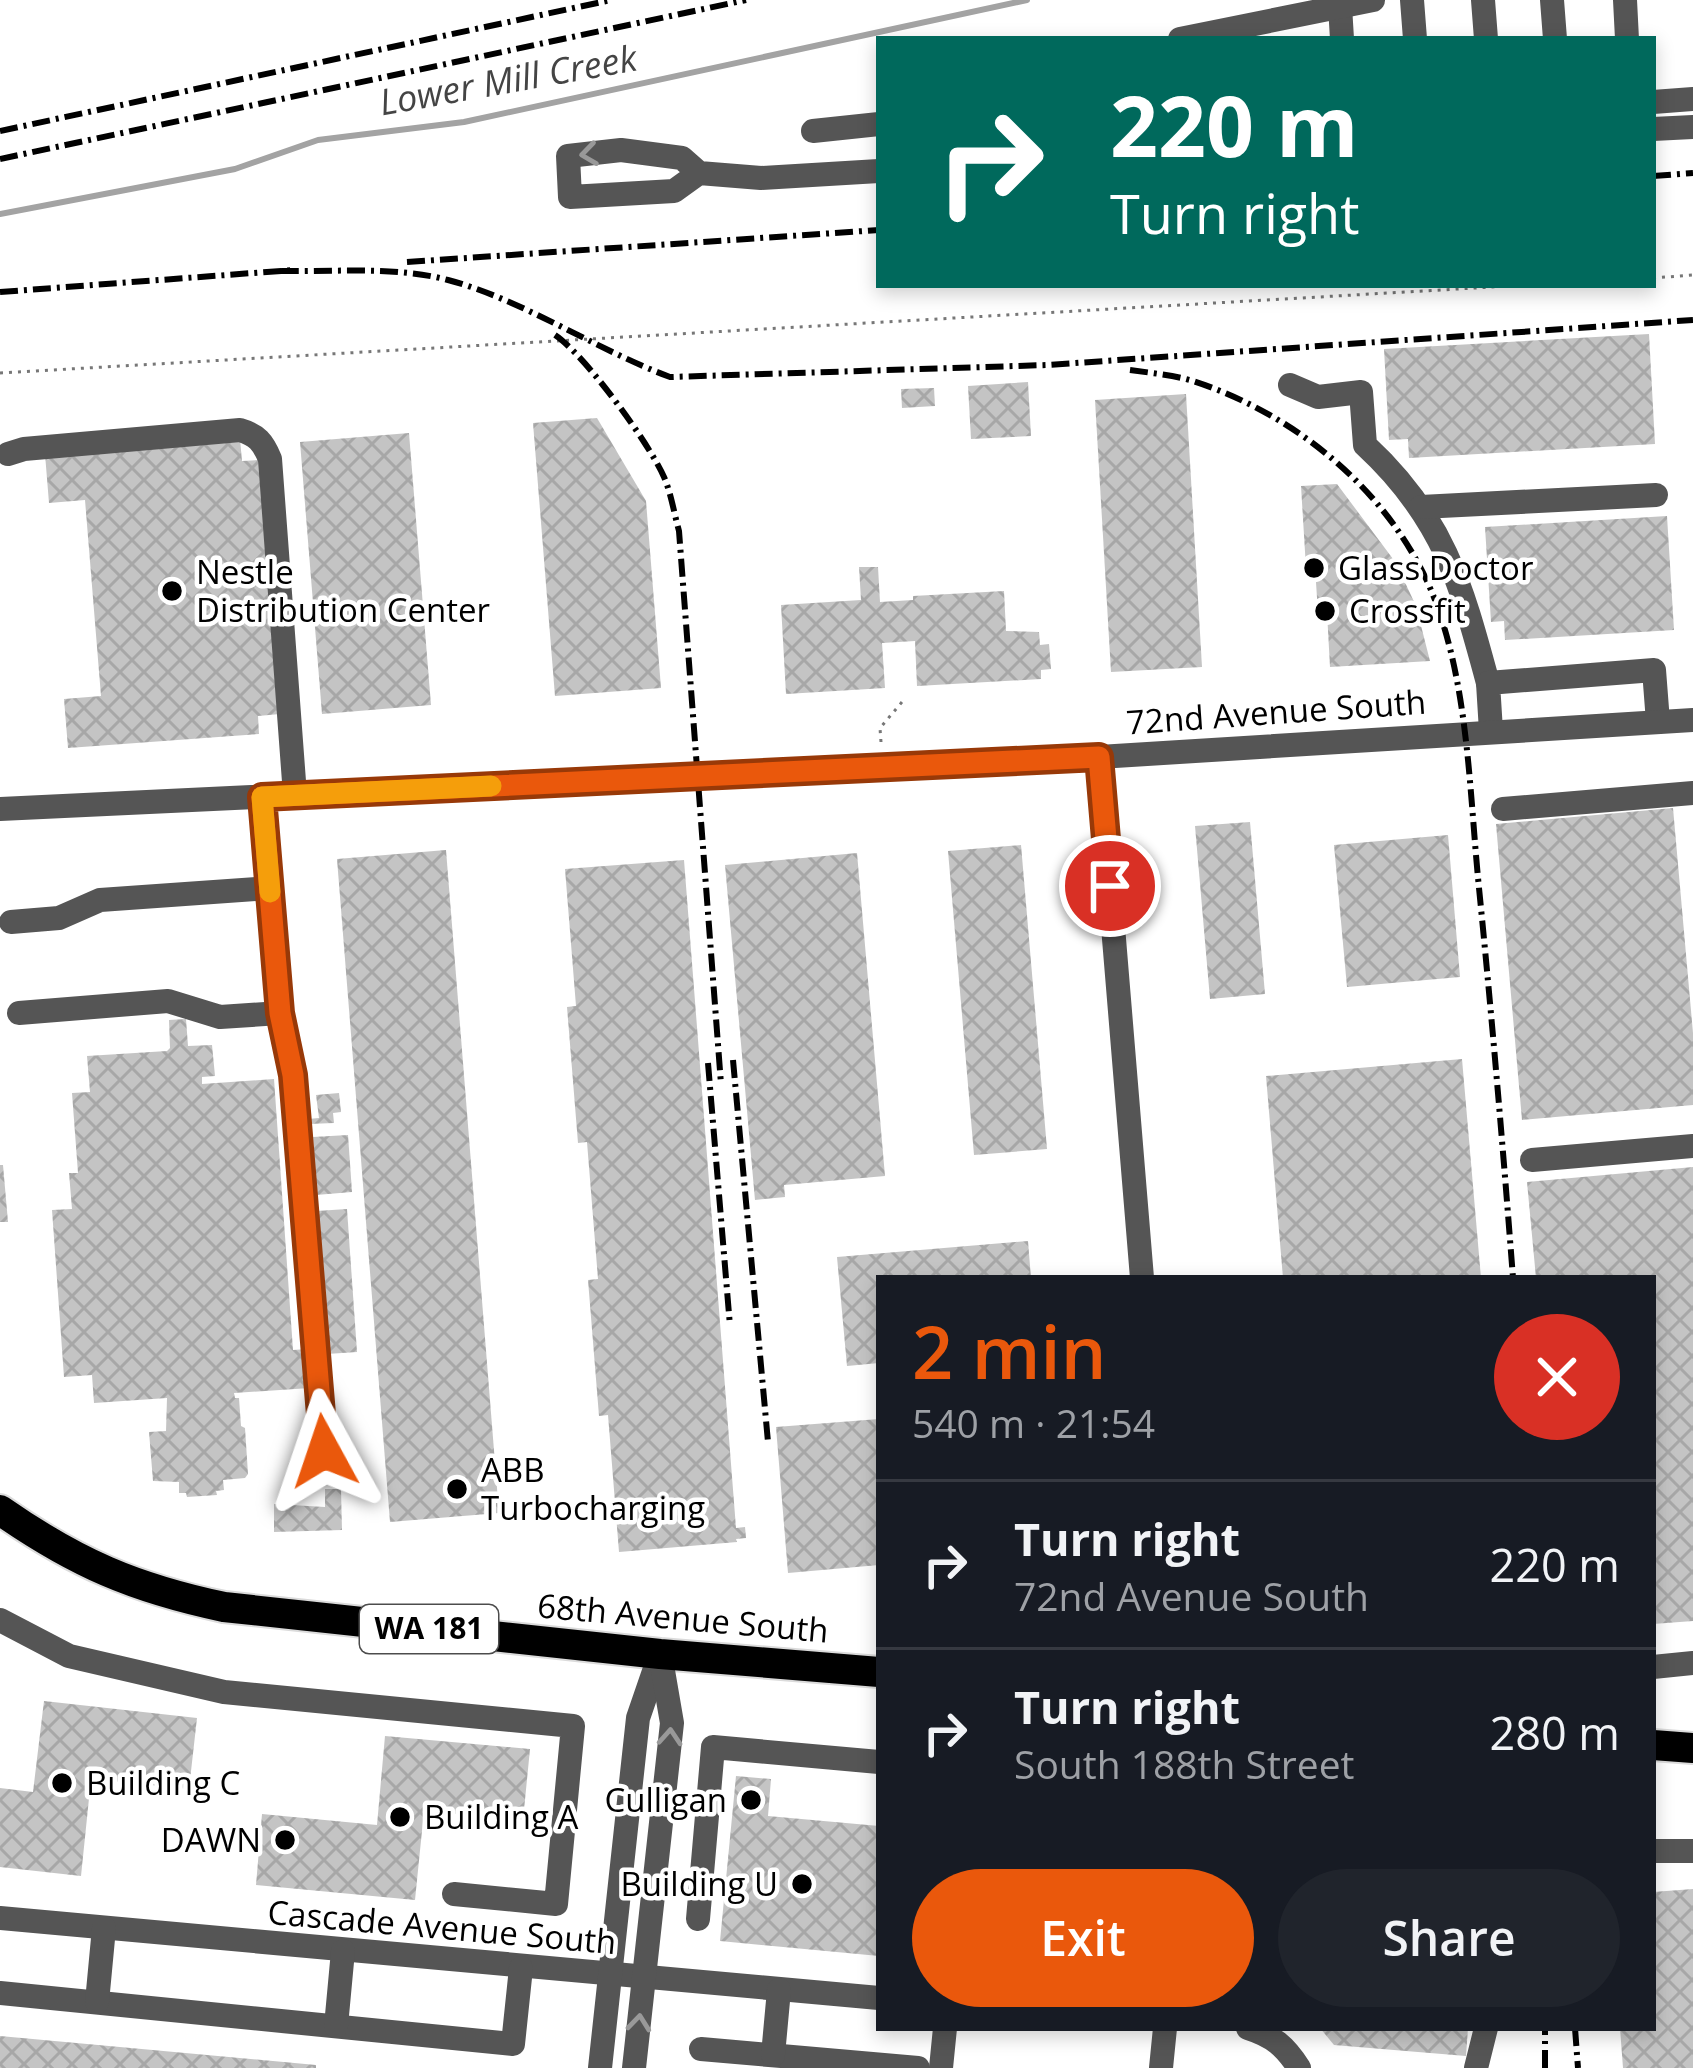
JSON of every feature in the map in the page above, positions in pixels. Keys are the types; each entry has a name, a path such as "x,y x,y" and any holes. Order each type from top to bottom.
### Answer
{"main road":[{"name":"68th Avenue South","path":"0,1510 55,1548 121,1580 167,1596 224,1607 660,1654 876,1672"},
{"path":"1656,1745 1693,1748"}],"street":[{"path":"1206,36 1272,29 1373,0"},
{"path":"1412,0 1414,36"},
{"path":"1483,0 1486,36"},
{"path":"1552,0 1555,36"},
{"path":"1625,0 1627,36"},
{"path":"1340,6 1342,36"},
{"path":"1656,102 1693,99"},
{"path":"1656,117 1693,115"},
{"path":"813,131 876,124"},
{"path":"1656,129 1693,127"},
{"path":"699,173 674,191 570,197 568,156 621,149 682,158 699,173 761,178 876,171"},
{"path":"1290,385 1318,397 1361,392 1365,445 1421,507 1457,577 1488,683 1491,731"},
{"path":"8,454 240,430 254,434 264,445 270,459 295,795"},
{"path":"1421,507 1656,495"},
{"path":"1488,683 1654,670 1658,722"},
{"name":"72nd Avenue South","path":"0,809 1099,757 1693,720"},
{"path":"1099,757 1142,1275"},
{"path":"1503,809 1693,793"},
{"path":"262,797 280,1013 293,1075 324,1451"},
{"path":"11,922 59,918 100,900 270,888"},
{"path":"19,1013 168,1001 220,1017 280,1013"},
{"path":"1532,1160 1693,1145"},
{"path":"0,1621 69,1656 224,1691 573,1726 556,1904 454,1894"},
{"path":"600,2068 638,1718 660,1654"},
{"path":"634,2068 672,1723 660,1654"},
{"path":"1656,1667 1693,1663"},
{"path":"698,1919 713,1748 876,1762"},
{"path":"1656,1851 1693,1851"},
{"name":"Cascade Avenue South","path":"0,1918 876,1998"},
{"path":"97,2002 104,1928"},
{"path":"336,2026 343,1951"},
{"path":"0,1993 514,2044 521,1968"},
{"path":"773,2055 779,1990"},
{"path":"941,2068 945,2031"},
{"path":"1161,2068 1165,2031"},
{"path":"1257,2031 1269,2035 1292,2058"},
{"path":"1476,2068 1485,2031"},
{"path":"700,2049 918,2068"}],"path":[{"path":"1656,278 1693,275"},
{"path":"0,373 1475,288"},
{"path":"884,767 880,728 902,703"}],"building":[{"path":"1649,334 1655,444 1409,458 1408,439 1389,440 1384,349"},
{"path":"1028,382 1031,436 971,439 968,386"},
{"path":"934,388 935,406 902,408 901,389"},
{"path":"1186,394 1202,667 1111,672 1095,400"},
{"path":"597,418 646,501 661,688 555,696 533,423"},
{"path":"409,433 431,705 322,714 300,442"},
{"path":"240,439 242,461 260,460 280,714 258,716 259,734 68,748 64,699 101,696 85,500 49,503 45,454"},
{"path":"1337,484 1396,563 1416,606 1430,661 1330,667 1327,612 1318,613 1315,567 1306,568 1301,486"},
{"path":"1667,516 1674,630 1505,640 1504,621 1491,622 1485,527"},
{"path":"859,567 878,567 880,602 1004,591 1006,631 1039,632 1040,645 1049,644 1051,669 1041,670 1041,679 917,686 915,641 882,643 885,688 786,694 781,605 861,600"},
{"path":"1673,808 1693,1033 1693,1105 1522,1120 1496,824"},
{"path":"1250,822 1265,994 1210,999 1195,826"},
{"path":"1448,835 1460,977 1347,987 1334,845"},
{"path":"1021,845 1047,1149 974,1155 948,851"},
{"path":"446,850 499,1513 390,1522 337,859"},
{"path":"857,853 885,1176 784,1185 785,1197 755,1200 725,865"},
{"path":"684,860 736,1528 745,1527 746,1538 619,1552 608,1415 599,1416 588,1280 598,1279 587,1142 578,1143 567,1007 576,1006 565,869"},
{"path":"186,1019 188,1046 212,1045 215,1076 202,1077 202,1084 274,1079 293,1350 307,1349 310,1388 234,1393 245,1428 248,1474 223,1480 224,1490 216,1491 217,1495 187,1497 179,1493 179,1482 153,1481 149,1432 166,1431 167,1398 94,1403 92,1375 64,1377 52,1210 72,1209 69,1173 78,1173 72,1093 90,1092 87,1056 167,1051 169,1020"},
{"path":"1462,1059 1481,1275 1283,1275 1266,1076"},
{"path":"339,1093 341,1112 333,1113 334,1123 309,1124 308,1119 319,1118 316,1095"},
{"path":"348,1135 352,1192 316,1195 313,1137"},
{"path":"3,1165 8,1222 0,1222"},
{"path":"1693,1167 1693,1621 1656,1624 1656,1275 1536,1275 1527,1182"},
{"path":"347,1209 357,1352 327,1354 317,1211"},
{"path":"1028,1241 1031,1275 876,1275 876,1363 847,1366 837,1257"},
{"path":"876,1419 876,1565 788,1573 776,1427"},
{"path":"325,1489 341,1489 342,1530 274,1532 274,1504 325,1507"},
{"name":"Building C","path":"44,1701 197,1718 189,1789 91,1779 81,1876 0,1867 0,1788 33,1792"},
{"name":"Building A","path":"385,1736 530,1749 523,1820 424,1811 415,1900 256,1885 262,1814 377,1825"},
{"name":"Building U","path":"736,1776 771,1779 768,1816 876,1826 876,1956 720,1941"},
{"path":"1693,1889 1693,2068 1623,2068 1620,2031 1656,2031 1656,1892"},
{"path":"1322,2031 1468,2031 1466,2056 1334,2045"},
{"path":"0,2036 316,2065 316,2068 0,2068"}],"waterway":[{"name":"Lower Mill Creek","path":"0,214 235,169 318,140 464,122 1027,0"}],"railway":[{"path":"0,131 611,0"},
{"path":"0,159 746,0"},
{"path":"1656,176 1693,173"},
{"path":"407,262 876,230"},
{"path":"0,292 293,270"},
{"path":"281,271 387,271 448,280 503,299 670,377 1047,365 1693,320"},
{"path":"555,335 599,380 645,443 666,483 679,531 721,1084"},
{"path":"1130,370 1185,379 1234,397 1311,442 1376,502 1425,576 1450,650 1463,717 1513,1275"},
{"path":"733,1060 768,1442"},
{"path":"708,1063 730,1326"},
{"path":"1545,2031 1545,2068"},
{"path":"1575,2031 1578,2068"}],"slow traffic":[{"path":"270,892 262,797 491,786"}],"place":[{"name":"Glass Doctor","path":"1314,568"},
{"name":"Nestle Distribution Center","path":"172,591"},
{"name":"Crossfit","path":"1325,611"},
{"name":"ABB Turbocharging","path":"457,1489"},
{"name":"Building C","path":"62,1783"},
{"name":"Culligan","path":"751,1800"},
{"name":"Building A","path":"400,1817"},
{"name":"DAWN","path":"285,1840"},
{"name":"Building U","path":"802,1884"}],"route":[{"path":"324,1451 293,1075 280,1013 262,797 1099,757 1110,886"}]}
